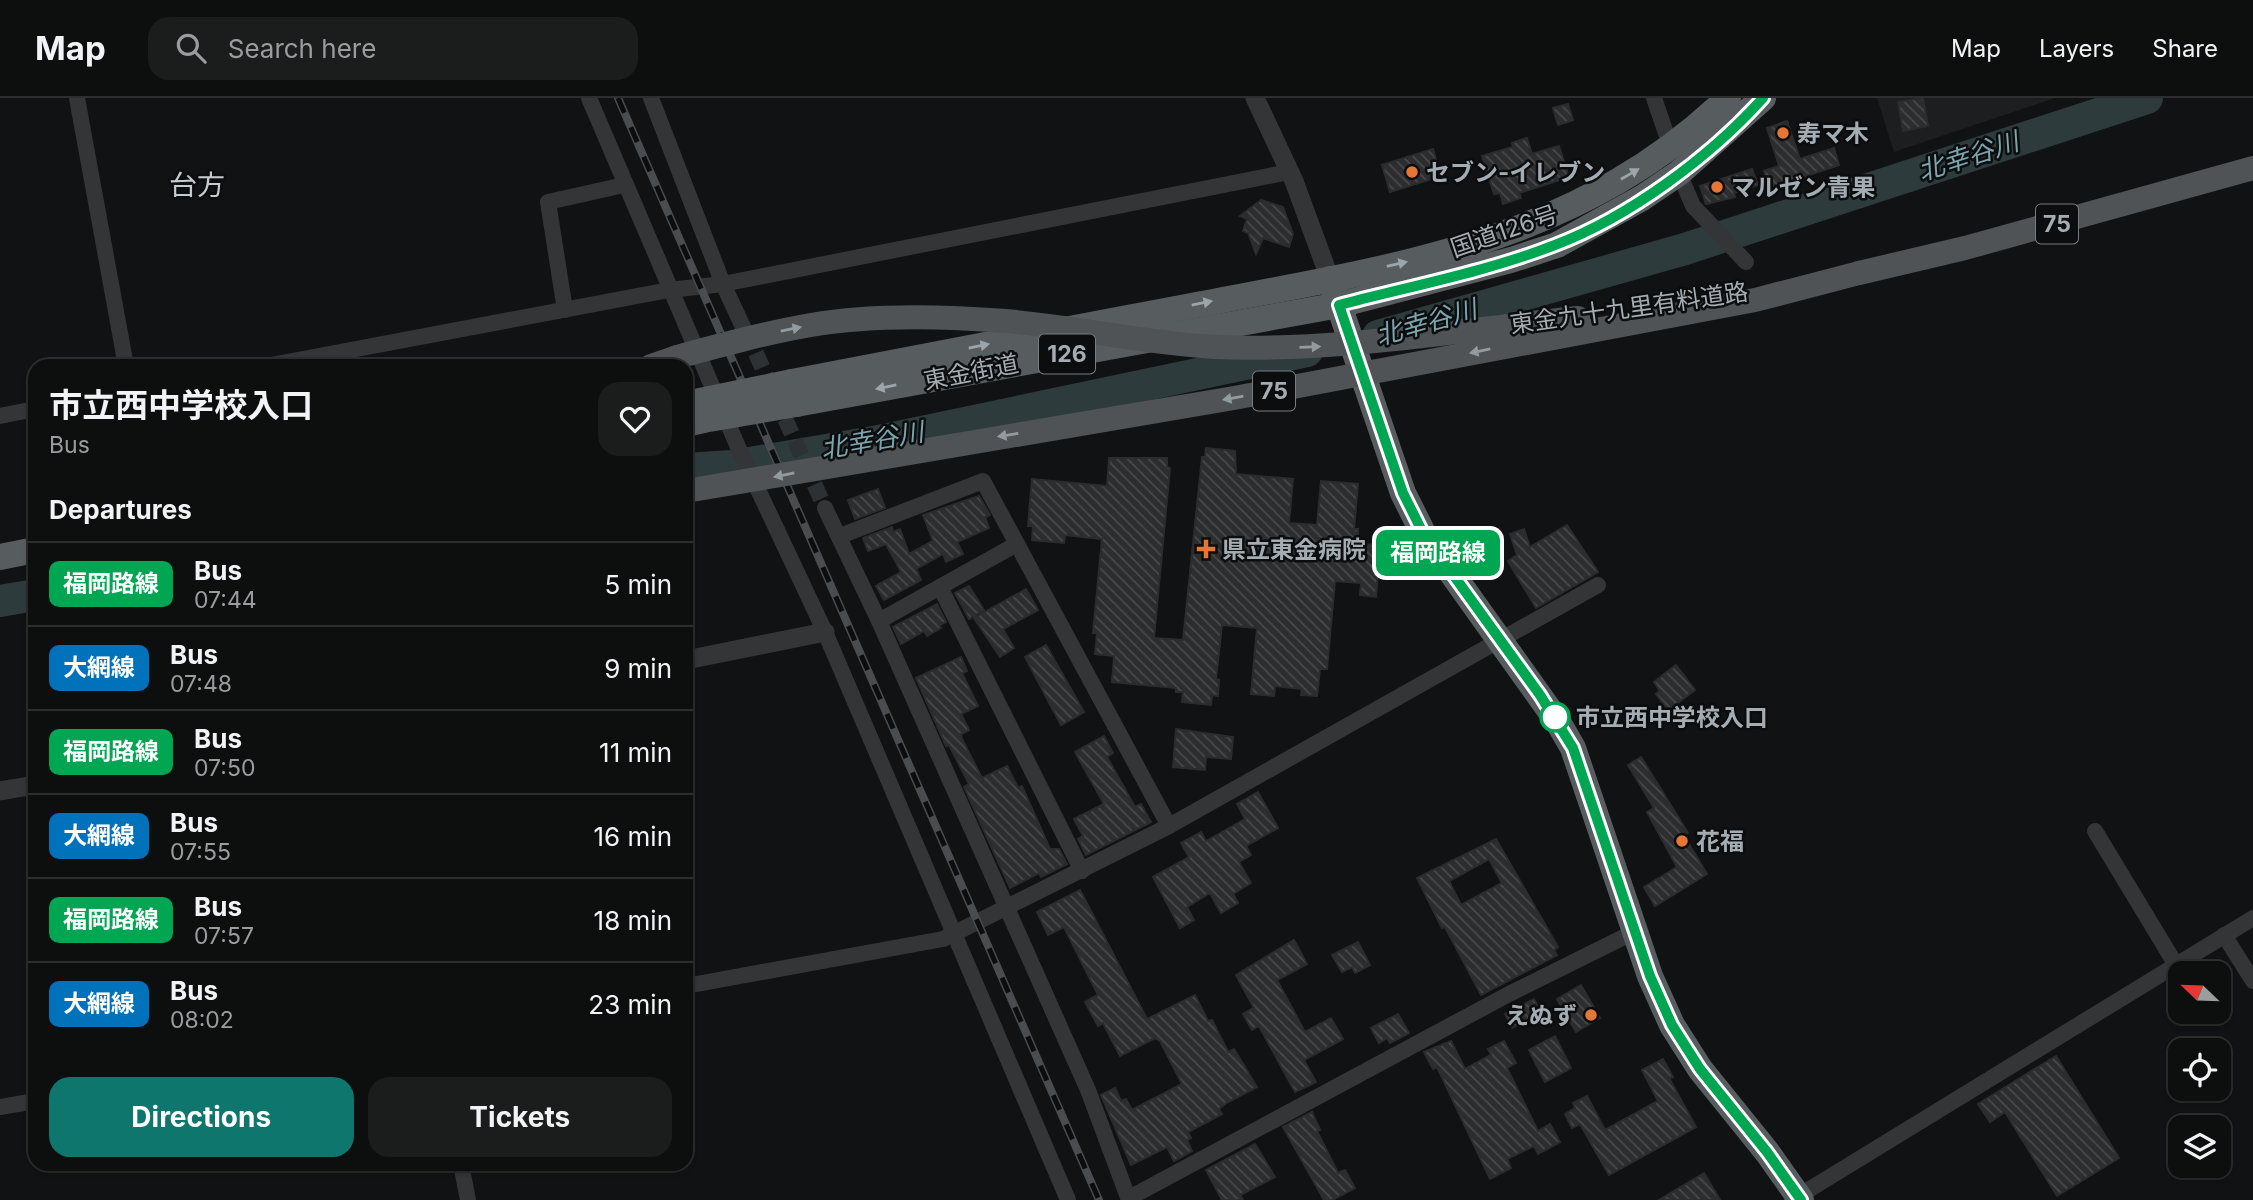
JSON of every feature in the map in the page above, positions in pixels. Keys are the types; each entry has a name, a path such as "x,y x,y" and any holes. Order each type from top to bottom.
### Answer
{"highway":[{"name":"国道126号","path":"1330,279 1506,235 1576,205 1671,148 1728,98"},
{"name":"国道126号","path":"1339,305 1557,244 1602,223 1679,173 1763,98"},
{"path":"1330,279 1403,493 1423,533 1502,641 1573,748 1650,976 1672,1025 1700,1069 1797,1199"},
{"name":"東金街道","path":"693,413 1330,279"},
{"name":"東金街道","path":"794,393 1339,305"},
{"path":"0,541 28,535"},
{"path":"0,557 28,551"}],"main road":[{"name":"東金九十九里有料道路","path":"693,490 1271,391 1755,300 1965,248 2253,168"},
{"name":"東金九十九里有料道路","path":"671,359 814,324 915,318 1032,324 1214,346 1311,348 1447,335 1596,316 1859,273"},
{"path":"0,569 28,563"}],"street":[{"path":"77,98 125,359"},
{"path":"589,98 669,290 825,632 1068,1200"},
{"path":"651,98 723,284 744,329"},
{"path":"1255,98 1322,250 1330,279"},
{"path":"1654,98 1671,148"},
{"path":"303,359 669,290 723,284 1289,172"},
{"path":"1679,173 1693,206 1746,262"},
{"path":"565,310 548,202 624,185"},
{"path":"0,416 28,410"},
{"path":"840,536 983,481 1170,826"},
{"path":"825,508 879,621 1088,1090 1129,1199 1509,994 1636,931"},
{"path":"879,621 1017,544"},
{"path":"693,985 926,943 952,934 1008,909 1170,826 1598,585"},
{"path":"940,587 1082,871"},
{"path":"693,659 825,632"},
{"path":"0,791 28,786"},
{"path":"2095,831 2174,961"},
{"path":"2182,961 2253,918"},
{"path":"2224,935 2253,981"},
{"path":"1797,1199 2168,970"},
{"path":"0,1107 28,1102"},
{"path":"462,1171 468,1200"}],"shaded area":[{"path":"1877,98 2055,98 1894,152"}],"building":[{"path":"1923,98 1928,126 1903,131 1898,102"},
{"path":"1568,104 1573,120 1558,125 1553,108"},
{"path":"1787,121 1800,159 1834,148 1839,165 1769,188 1764,171 1779,166 1767,128"},
{"path":"1527,138 1532,154 1559,146 1569,177 1519,193 1521,198 1503,204 1500,193 1494,194 1482,156 1513,147 1512,143"},
{"path":"1433,149 1441,176 1390,192 1382,165"},
{"path":"1752,169 1758,185 1734,193 1735,197 1706,204 1700,186"},
{"path":"1261,200 1283,207 1293,234 1289,247 1263,238 1256,254 1248,233 1243,231 1247,219 1240,216"},
{"path":"1206,448 1235,451 1236,474 1293,479 1289,523 1317,525 1321,481 1358,484 1354,529 1358,529 1357,544 1380,545 1376,597 1360,595 1361,583 1335,581 1327,669 1320,669 1317,696 1301,695 1302,689 1275,686 1274,696 1251,694 1257,628 1222,625 1216,679 1219,680 1218,696 1212,695 1211,705 1182,702 1183,692 1176,692 1176,688 1112,682 1114,656 1095,654 1097,633 1093,633 1102,539 1065,535 1064,543 1032,540 1033,526 1028,526 1032,479 1107,486 1109,458 1167,458 1167,467 1170,468 1154,638 1183,640 1202,457 1205,457"},
{"path":"878,489 885,508 855,519 848,500"},
{"path":"979,496 990,515 985,517 989,528 957,542 963,554 946,562 943,554 916,569 921,580 884,600 876,586 901,572 886,544 868,551 863,538 892,527 893,532 900,529 909,554 933,541 923,515"},
{"path":"1567,525 1598,572 1536,608 1508,561 1517,555 1510,534 1524,529 1530,547"},
{"path":"969,586 984,610 969,619 955,593"},
{"path":"1026,589 1038,610 1003,629 1014,648 1000,657 974,618"},
{"path":"937,604 946,622 939,625 941,628 927,636 924,631 901,644 893,627"},
{"path":"1046,645 1084,712 1061,725 1025,657"},
{"path":"961,657 967,671 962,673 978,706 961,714 969,730 961,734 962,739 982,778 1007,766 1018,788 1022,786 1050,849 1059,849 1067,864 1041,877 1039,873 1010,888 964,787 969,784 949,745 946,746 916,678"},
{"path":"1676,665 1695,690 1668,710 1656,694 1660,691 1654,682"},
{"path":"1176,729 1233,737 1231,759 1206,757 1205,770 1173,767"},
{"path":"1104,736 1113,753 1107,757 1135,807 1141,804 1151,822 1086,855 1078,839 1083,836 1074,819 1104,804 1075,752"},
{"path":"1641,757 1688,833 1684,836 1707,874 1655,906 1644,887 1677,867 1647,812 1654,808 1628,765"},
{"path":"1258,792 1278,828 1246,846 1251,855 1239,862 1251,883 1233,894 1238,903 1221,913 1210,893 1187,907 1194,920 1180,928 1153,877 1189,857 1181,843 1201,832 1206,841 1245,819 1237,804"},
{"path":"1496,839 1558,947 1554,950 1557,955 1481,995 1417,878","holes":["1489,859 1502,883 1461,905 1449,881"]},
{"path":"1080,890 1147,1019 1195,995 1208,1021 1212,1020 1228,1052 1234,1049 1257,1087 1226,1103 1219,1109 1222,1114 1188,1132 1191,1138 1187,1140 1192,1151 1174,1161 1167,1147 1131,1165 1101,1095 1115,1088 1121,1101 1126,1099 1132,1110 1182,1084 1160,1041 1155,1038 1120,1056 1103,1023 1098,1026 1085,1002 1098,995 1064,927 1048,935 1037,912"},
{"path":"1294,940 1307,964 1277,980 1305,1032 1331,1018 1343,1039 1304,1060 1316,1082 1295,1092 1259,1026 1252,1030 1243,1014 1254,1008 1236,975"},
{"path":"1358,942 1370,965 1355,973 1352,967 1342,972 1332,955"},
{"path":"1581,985 1600,1018 1576,1032 1557,999"},
{"path":"1534,999 1541,1013 1512,1028 1505,1014"},
{"path":"1398,1014 1409,1033 1390,1043 1387,1038 1379,1043 1371,1028"},
{"path":"1555,1036 1571,1068 1545,1082 1529,1050"},
{"path":"1451,1041 1465,1069 1491,1055 1488,1049 1504,1041 1516,1063 1507,1068 1538,1131 1550,1124 1560,1142 1538,1154 1534,1146 1507,1159 1511,1168 1490,1179 1437,1067 1433,1069 1424,1052"},
{"path":"2056,1056 2119,1158 2057,1196 2005,1112 1990,1122 1978,1104"},
{"path":"1663,1059 1673,1077 1669,1078 1696,1127 1609,1175 1580,1124 1572,1128 1565,1114 1575,1108 1573,1103 1587,1096 1605,1130 1658,1101 1642,1070"},
{"path":"1312,1112 1320,1130 1317,1131 1338,1173 1345,1170 1355,1188 1332,1200 1324,1200 1283,1127"},
{"path":"1255,1144 1275,1177 1240,1195 1243,1200 1222,1200 1206,1170"},
{"path":"1704,1173 1720,1200 1659,1200"}],"waterway":[{"name":"北幸谷川","path":"1378,336 1685,249 2147,98"},
{"name":"北幸谷川","path":"693,469 732,466 879,441 1307,351"},
{"name":"北幸谷川","path":"0,601 28,596"}],"tunnel":[{"path":"746,331 825,508"}],"railway":[{"path":"618,98 1099,1200"}],"bus line":[{"name":"福岡路線","path":"1763,98 1679,173 1602,223 1557,244 1511,260 1339,305 1403,493 1423,533 1540,695 1573,748 1650,976 1672,1025 1700,1069 1767,1152 1801,1200"}],"place":[{"name":"寿マ木","path":"1783,133"},
{"name":"セブン-イレブン","path":"1412,172"},
{"name":"マルゼン青果","path":"1717,187"},
{"name":"県立東金病院","path":"1206,549"},
{"name":"市立西中学校入口","path":"1555,717"},
{"name":"花福","path":"1682,841"},
{"name":"えぬず","path":"1591,1015"}],"district":[{"name":"台方","path":"197,185"}]}
